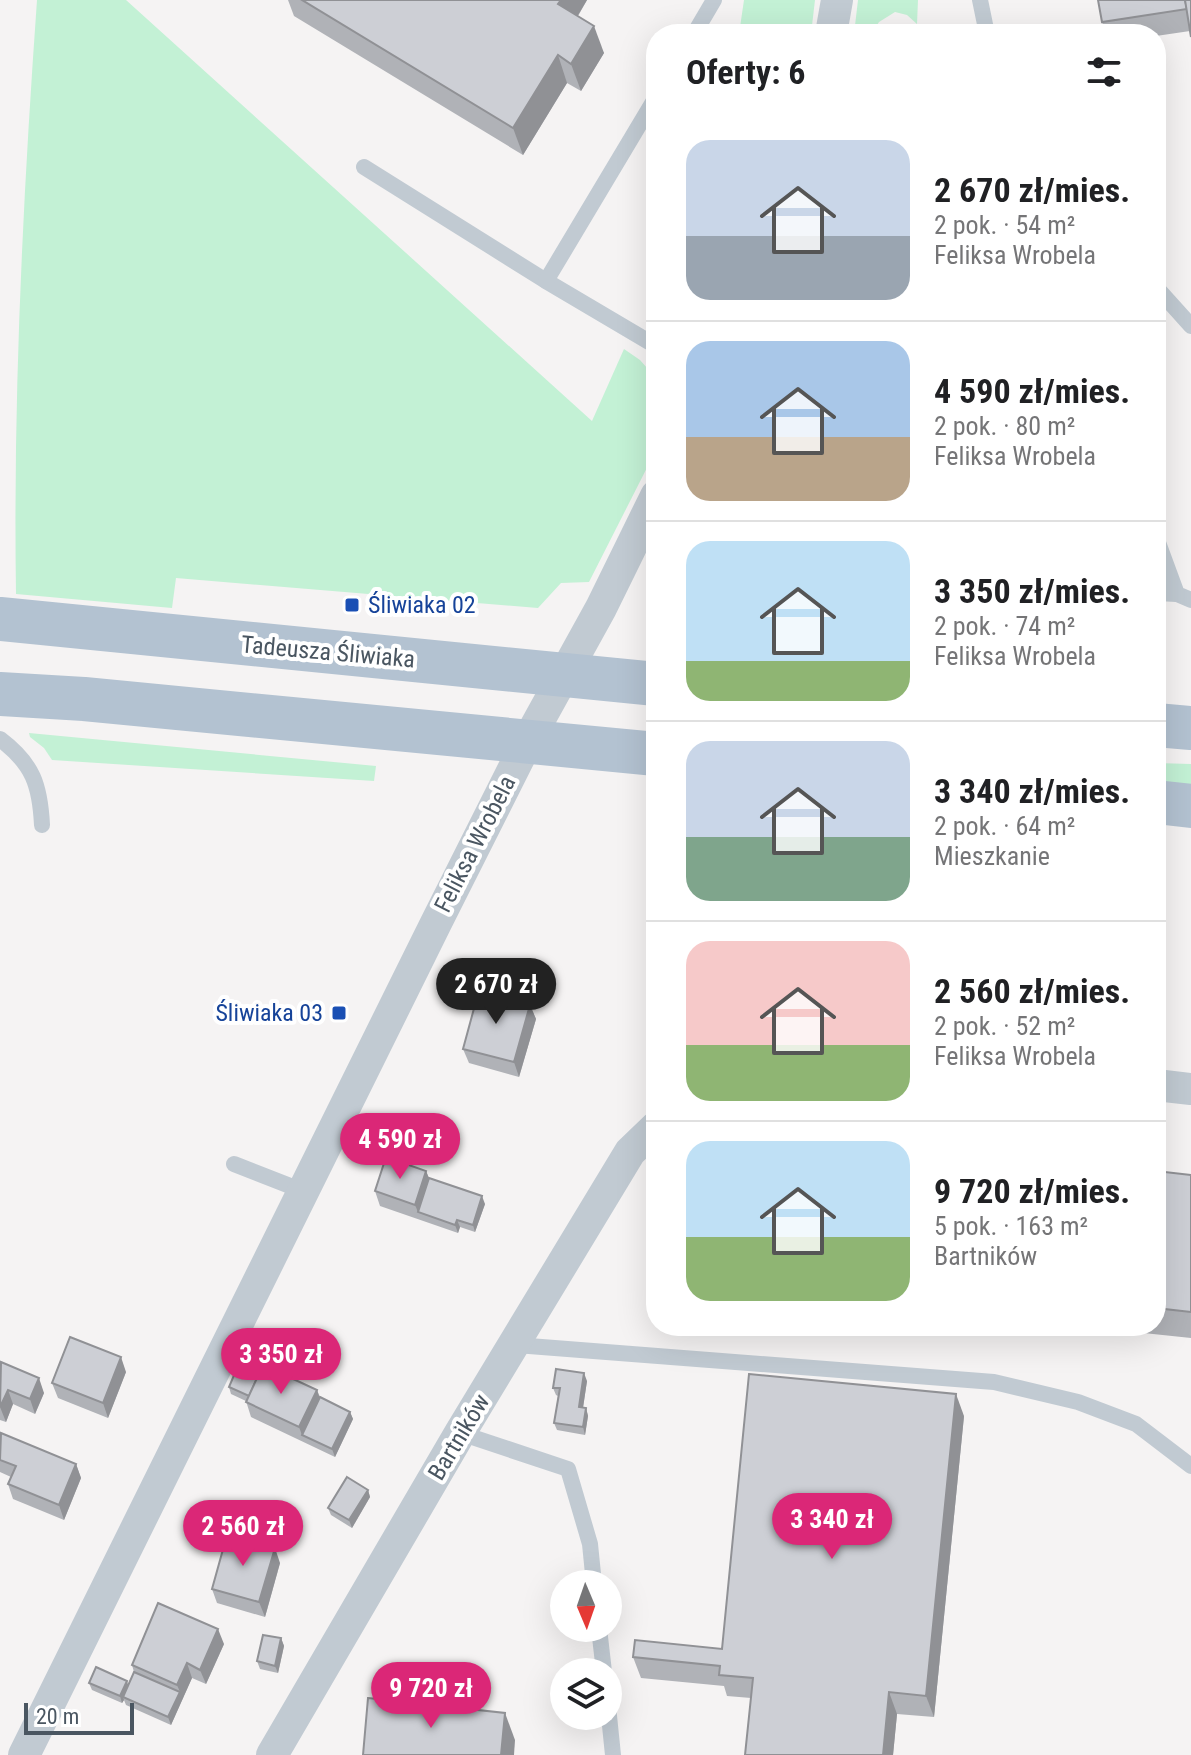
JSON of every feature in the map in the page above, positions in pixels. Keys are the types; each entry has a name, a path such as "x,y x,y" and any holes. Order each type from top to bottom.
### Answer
{"main road":[{"name":"Tadeusza Śliwiaka","path":"7,617 646,683"},
{"path":"0,694 84,699 646,753"},
{"path":"1166,726 1191,728"},
{"path":"1166,803 1191,806"}],"street":[{"path":"833,24 837,0"},
{"name":"Feliksa Wrobela","path":"24,1755 527,742 601,608 646,516"},
{"path":"1166,1086 1191,1089"},
{"name":"Bartników","path":"272,1755 460,1433 630,1152 646,1137"}],"lane":[{"path":"700,24 714,0"},
{"path":"980,0 985,24"},
{"path":"546,281 646,114"},
{"path":"364,167 646,340"},
{"path":"1166,298 1191,326"},
{"path":"1166,558 1184,597"},
{"path":"0,739 16,752 36,782 42,825"},
{"path":"234,1164 303,1191"},
{"path":"516,1345 994,1382 1078,1402 1136,1424 1191,1466"},
{"path":"460,1433 568,1469 590,1544 593,1570"},
{"path":"610,1730 613,1755"}],"green space":[{"path":"37,0 126,0 592,421 624,349 640,360 646,367 646,470 589,582 561,583 538,608 176,578 172,608 16,594 16,445 27,148"},
{"path":"744,0 815,0 812,24 740,24"},
{"path":"858,0 918,0 917,24 907,15 895,12 878,24 855,24"},
{"path":"29,733 376,766 374,781 52,760"},
{"path":"1166,763 1191,764 1191,787 1166,784"}],"building":[{"path":"302,0 561,0 558,4 594,26 571,64 558,55 513,128"},
{"path":"1098,0 1185,0 1187,9 1102,22"},
{"path":"1185,0 1191,0 1191,37"},
{"path":"479,990 530,1005 514,1062 463,1049"},
{"path":"386,1157 426,1171 415,1205 375,1191"},
{"path":"1166,1172 1191,1175 1191,1312 1166,1309"},
{"path":"429,1178 482,1196 473,1225 457,1220 455,1225 418,1212"},
{"path":"70,1337 121,1357 103,1403 52,1383"},
{"path":"240,1361 261,1370 249,1396 229,1387"},
{"path":"1,1362 39,1378 30,1399 8,1390 0,1407"},
{"path":"263,1365 317,1390 299,1427 246,1402"},
{"path":"556,1369 584,1373 579,1407 586,1408 583,1427 554,1423 560,1388 553,1388"},
{"path":"749,1374 956,1394 926,1696 889,1692 883,1755 745,1755 753,1678 719,1675 720,1666 633,1657 635,1640 722,1649"},
{"path":"320,1397 350,1412 332,1449 302,1435"},
{"path":"1,1433 76,1464 59,1505 8,1484 16,1466 0,1460"},
{"path":"347,1477 368,1490 349,1520 328,1508"},
{"path":"227,1535 275,1548 259,1602 212,1589"},
{"path":"158,1603 218,1629 200,1670 187,1663 177,1685 132,1665"},
{"path":"263,1635 281,1638 275,1666 257,1661"},
{"path":"96,1667 127,1681 120,1696 89,1683"},
{"path":"134,1672 180,1692 168,1717 123,1697"},
{"path":"368,1698 505,1713 501,1755 363,1755"}],"place":[{"name":"Śliwiaka 02","path":"352,605"},
{"name":"Śliwiaka 03","path":"339,1013"}]}
